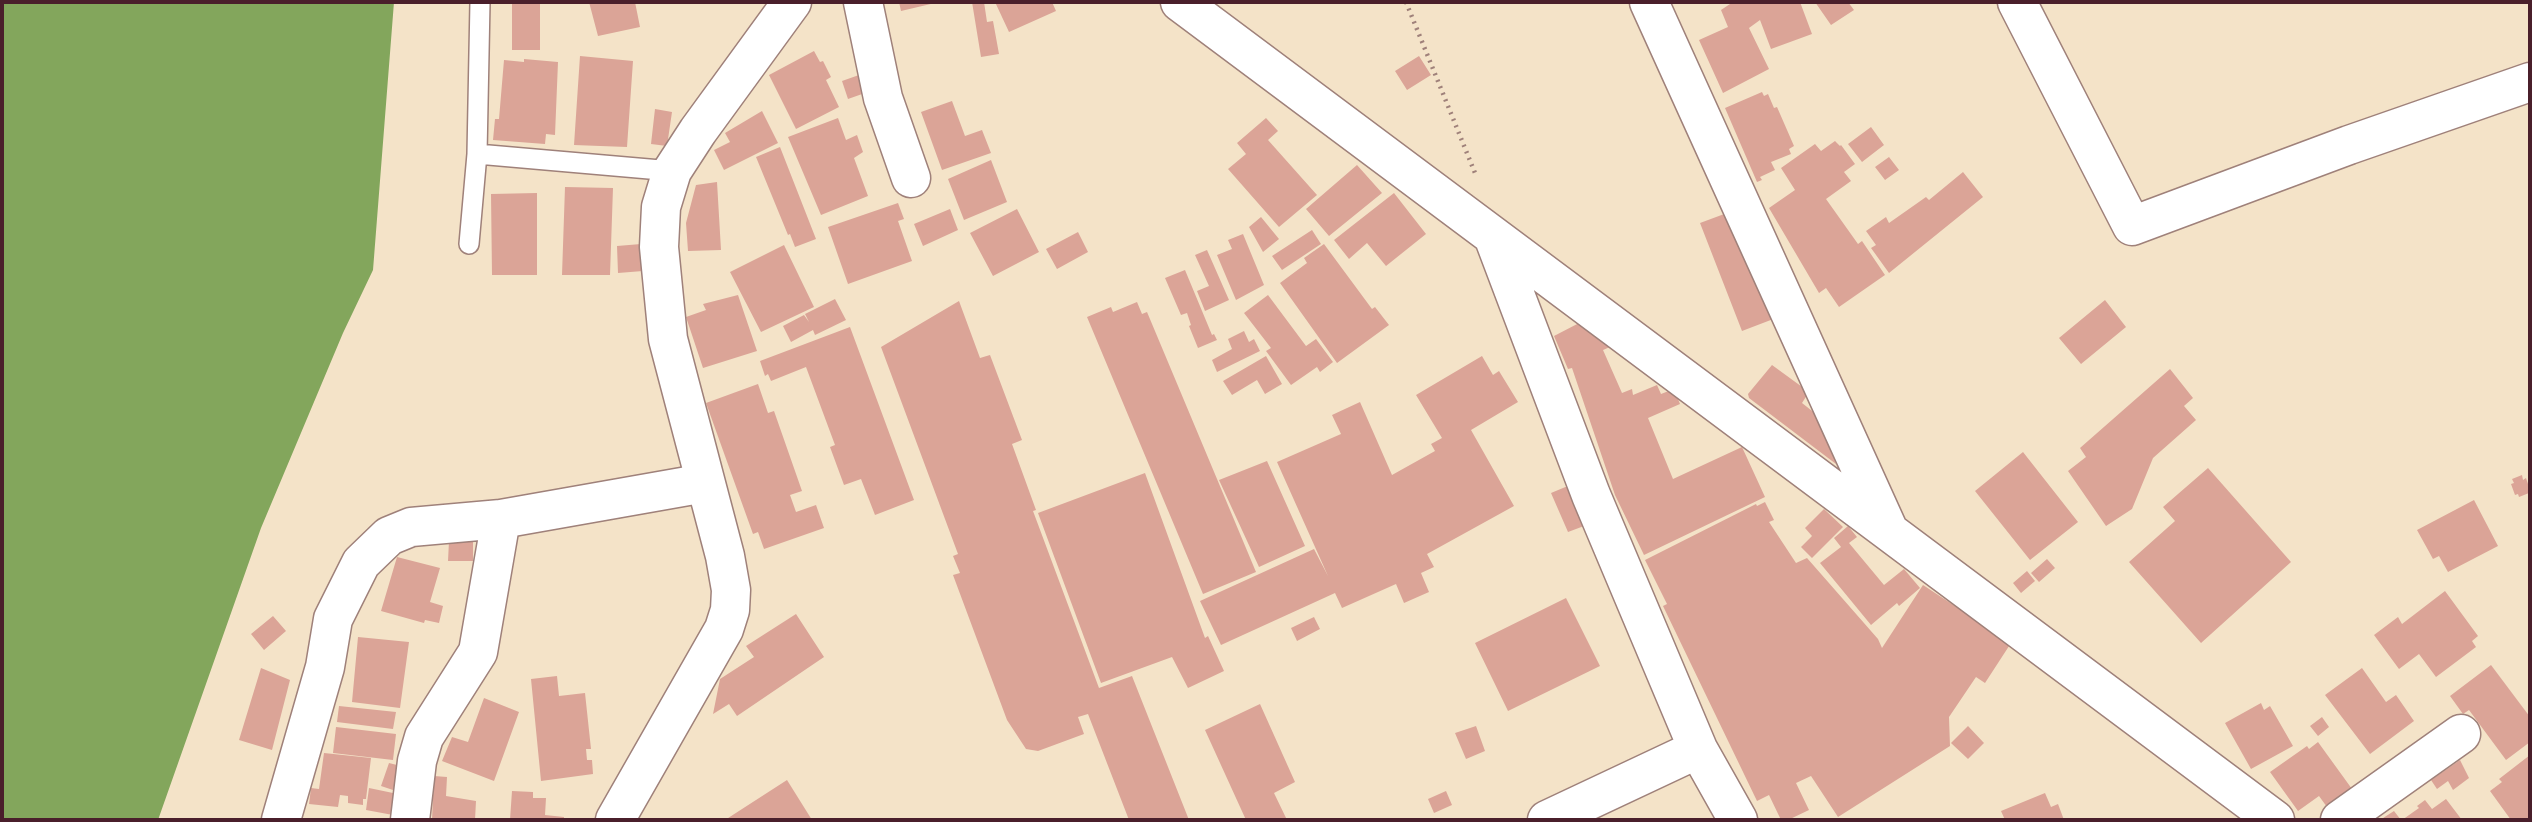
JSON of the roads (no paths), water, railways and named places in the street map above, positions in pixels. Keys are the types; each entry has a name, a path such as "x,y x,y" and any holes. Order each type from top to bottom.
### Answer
{"street":[{"path":"615,820 724,629 730,610 731,590 727,568 668,340 659,247 661,207 672,171 792,2"},
{"path":"863,2 883,98 911,178"},
{"path":"1180,2 2274,820"},
{"path":"1649,2 1888,531"},
{"path":"2017,2 2132,226 2530,82"},
{"path":"1493,236 1591,495 1698,749 1738,820"},
{"path":"281,820 325,667 334,619 361,563 389,536 411,527 501,519 705,483"},
{"path":"411,820 416,761 424,737 478,652 501,519"},
{"path":"2340,820 2461,734"},
{"path":"1547,820 1698,749"}],"lane":[{"path":"469,244 477,154 480,2"},
{"path":"477,154 672,171"}]}
